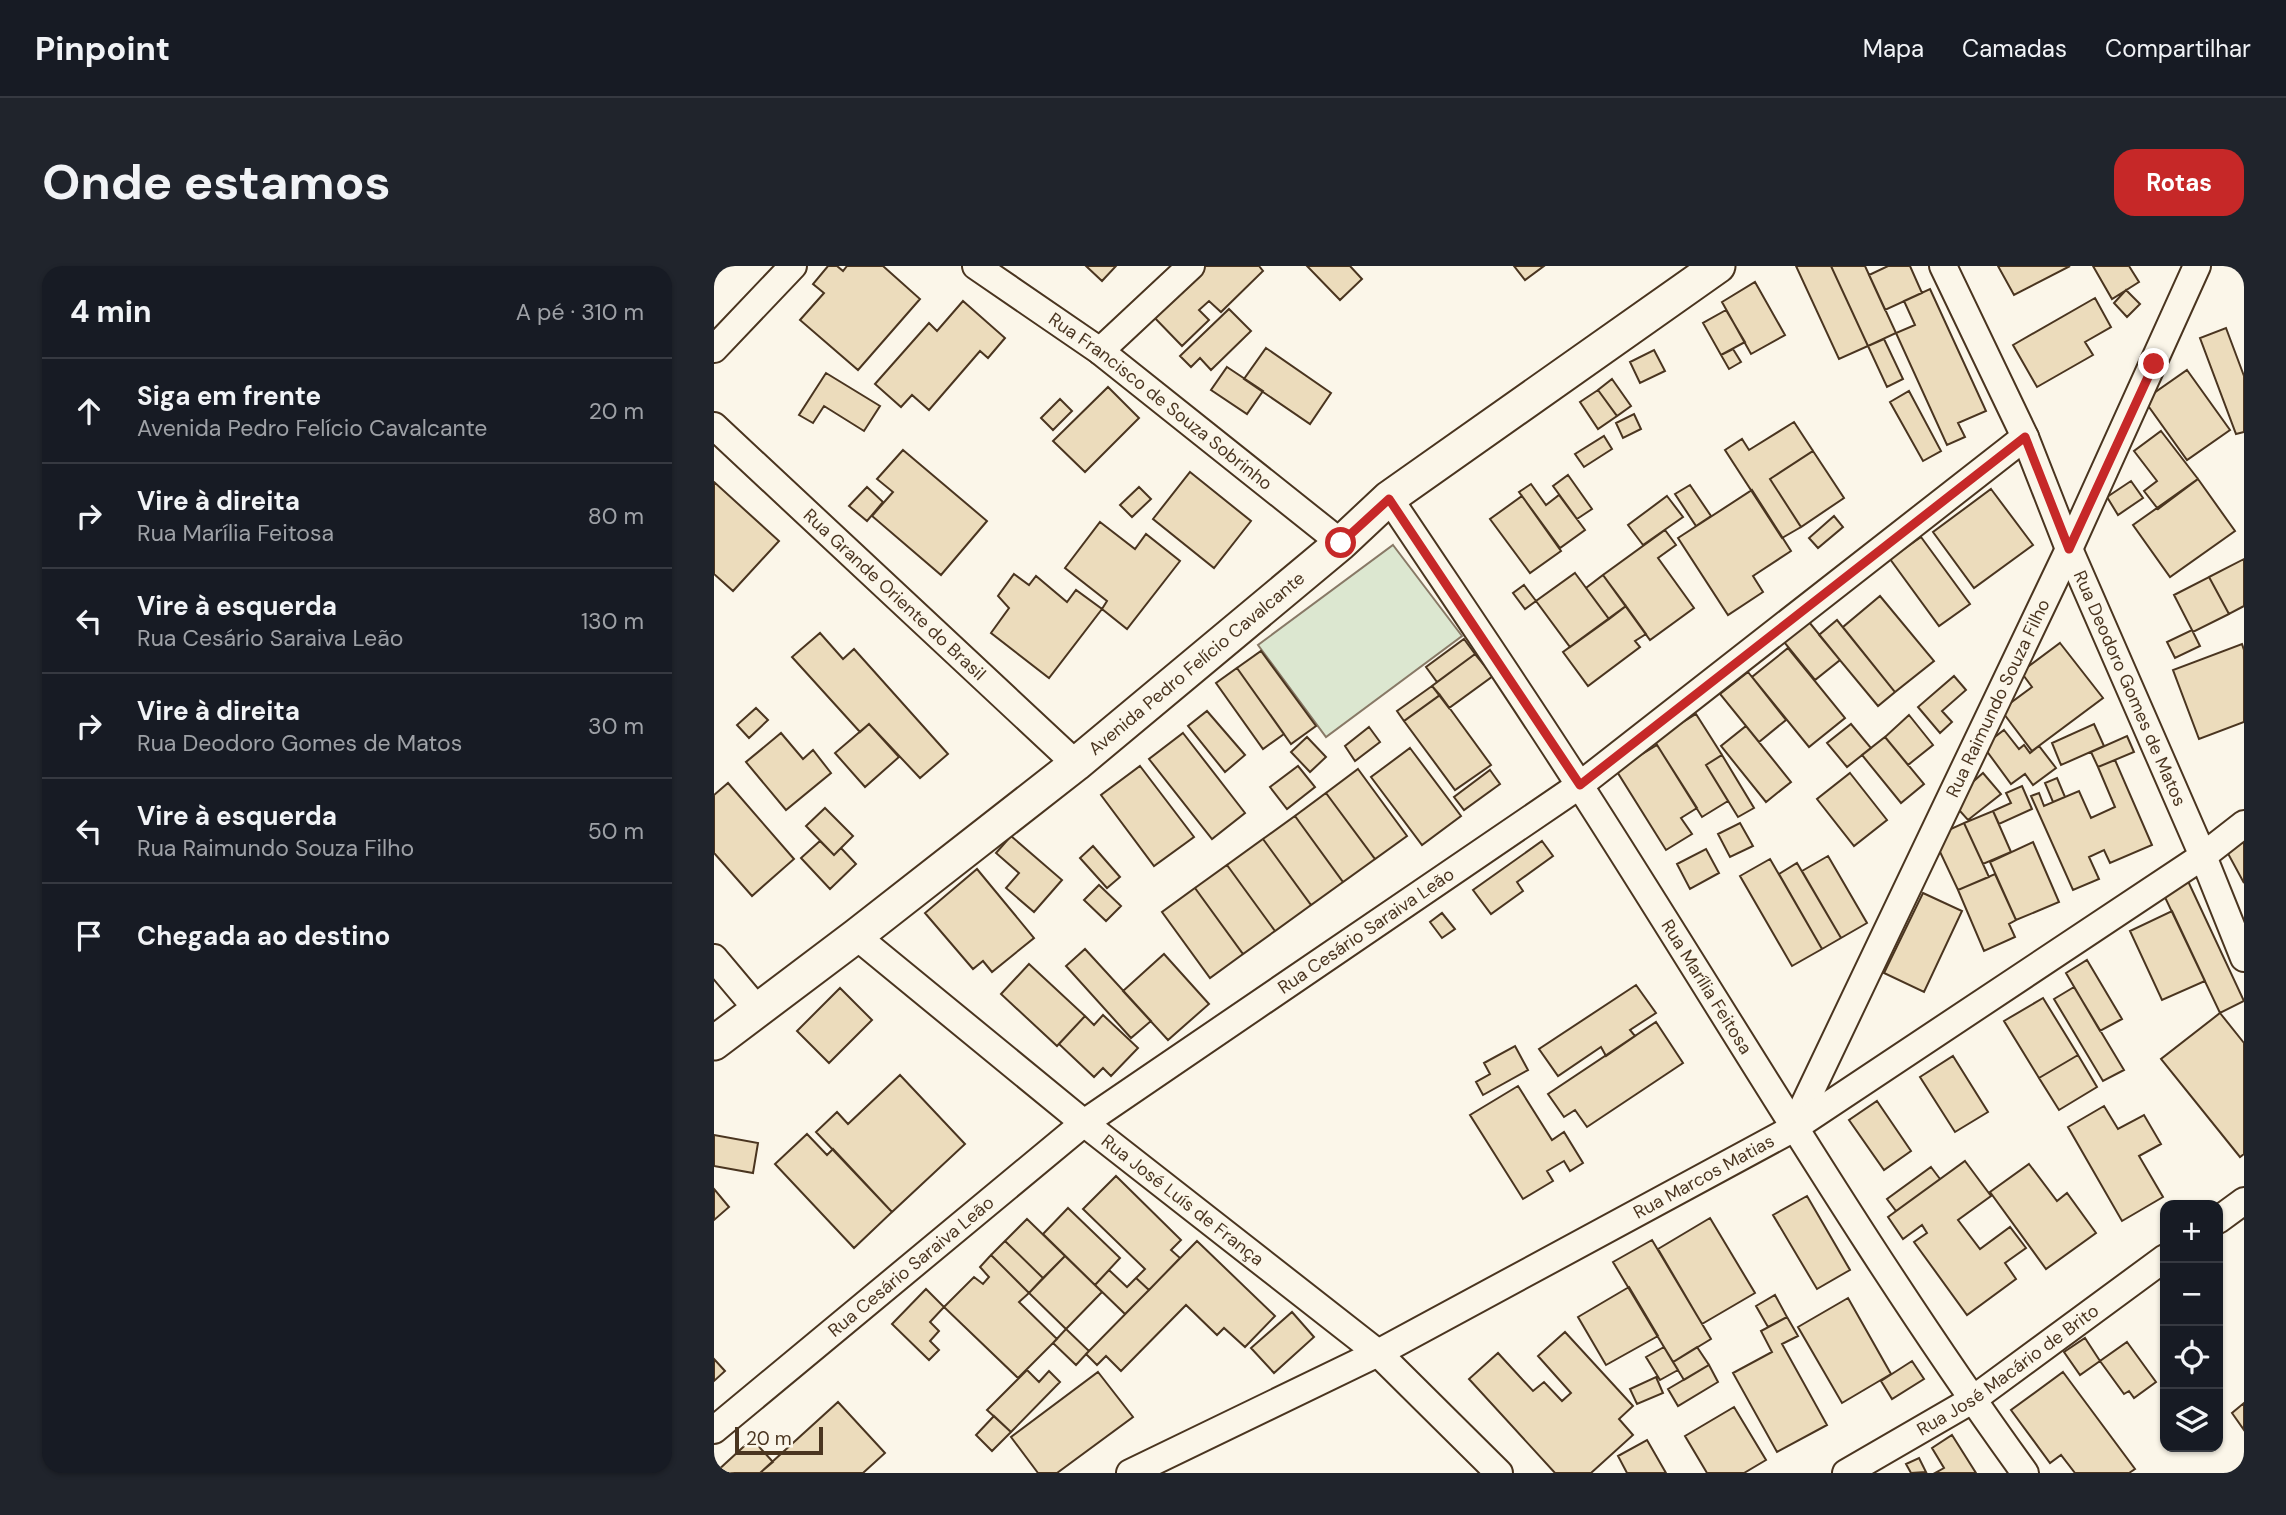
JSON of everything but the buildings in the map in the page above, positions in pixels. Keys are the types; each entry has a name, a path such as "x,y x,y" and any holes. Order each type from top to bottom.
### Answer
{"street":[{"path":"714,349 793,266"},
{"name":"Rua Francisco de Souza Sobrinho","path":"976,266 1100,351 1341,543"},
{"path":"1100,351 1191,266"},
{"name":"Avenida Pedro Felício Cavalcante","path":"714,1043 1076,764 1341,543 1389,499 1718,266"},
{"name":"Rua Deodoro Gomes de Matos","path":"1943,266 2025,437 2069,549 2203,856 2244,958"},
{"name":"Rua Raimundo Souza Filho","path":"1794,1128 2069,549 2197,266"},
{"name":"Rua Grande Oriente do Brasil","path":"714,426 1076,764"},
{"name":"Rua Cesário Saraiva Leão","path":"714,1430 1084,1123 1580,785 2025,437"},
{"name":"Rua Marília Feitosa","path":"1389,499 1580,785 1794,1128 1972,1400 2025,1473"},
{"name":"Rua Marcos Matias","path":"1130,1473 1378,1353 1794,1128 2203,856 2244,824"},
{"name":"Rua José Luís de França","path":"856,936 1084,1123 1378,1353 1499,1473"},
{"path":"714,958 757,1009"},
{"path":"2223,1216 2244,1201"},
{"name":"Rua José Macário de Brito","path":"1846,1473 1972,1400 2160,1262"}],"green space":[{"path":"1393,545 1462,636 1326,737 1258,645"}],"route":[{"path":"1341,543 1389,499 1580,785 2025,437 2069,549 2154,364"}]}
